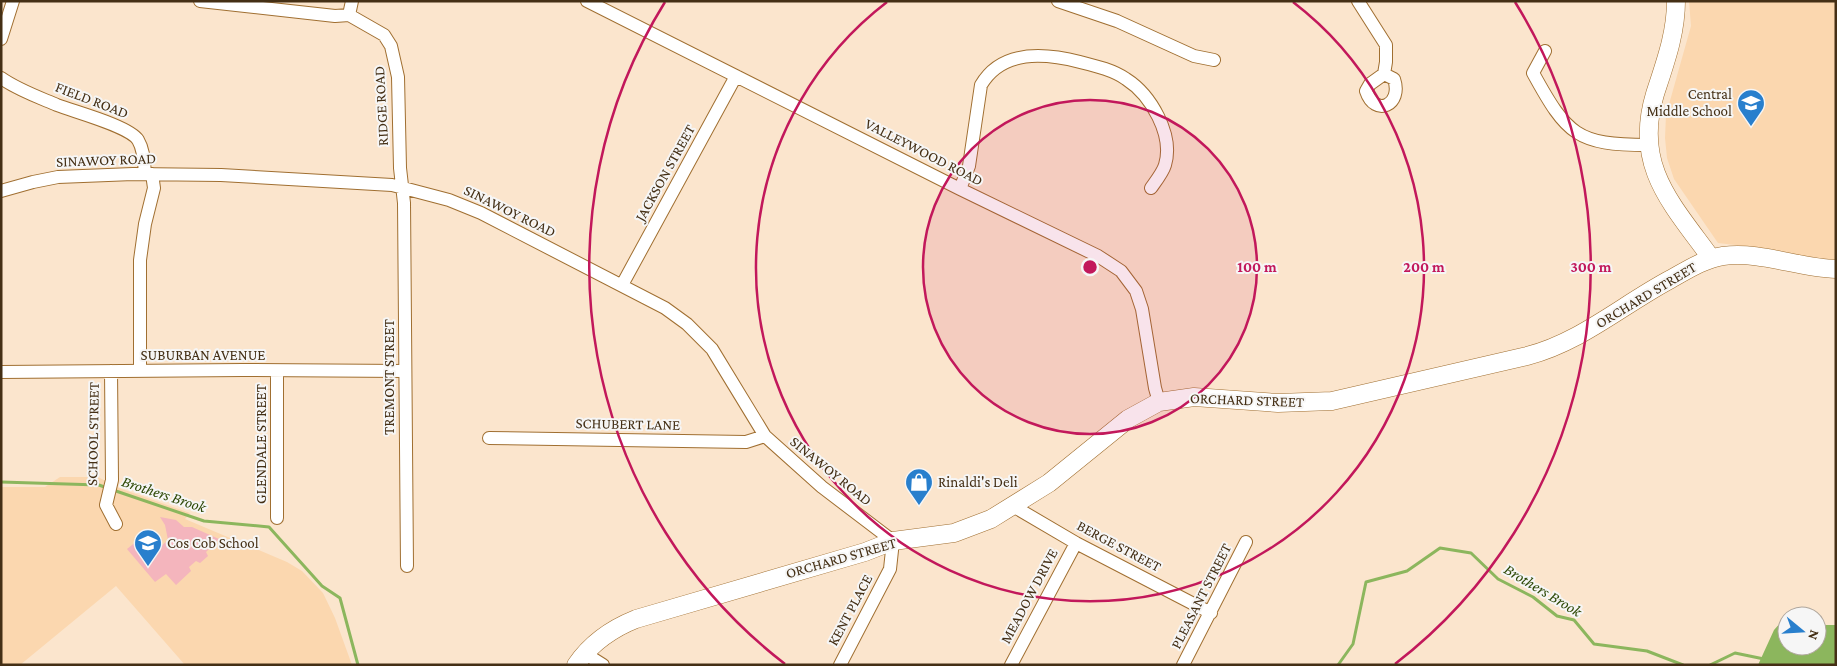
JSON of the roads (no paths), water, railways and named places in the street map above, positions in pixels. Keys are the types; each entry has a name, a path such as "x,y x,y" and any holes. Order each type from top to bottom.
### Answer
{"street":[{"path":"1,39 14,1"},
{"name":"RIDGE ROAD","path":"200,1 335,16 348,15 384,35 391,46 398,77 402,187"},
{"path":"348,15 352,1"},
{"name":"VALLEYWOOD ROAD","path":"587,1 960,189 1098,256 1121,270 1131,282 1141,304 1159,402"},
{"path":"1058,1 1117,21 1194,56 1214,60"},
{"path":"1358,1 1386,45 1384,74"},
{"path":"1676,1 1674,28 1670,46 1652,104 1648,145 1654,168 1666,197 1711,258"},
{"path":"1545,51 1534,73 1543,91 1565,124 1581,136 1609,145 1648,145"},
{"path":"960,189 969,166 982,85 987,75 1007,61 1021,57 1047,55 1106,69 1129,81 1143,94 1163,126 1166,141 1165,165 1152,188"},
{"name":"JACKSON STREET","path":"622,285 736,76"},
{"name":"FIELD ROAD","path":"1,78 13,86 57,105 127,130 138,140 143,150 148,174 154,188 145,224 140,260 140,371"},
{"name":"SINAWOY ROAD","path":"1,191 58,177 148,174 221,175 358,182 402,187 464,206 622,285 664,308 687,324 703,339 719,360 765,436 822,486 893,541"},
{"name":"TREMONT STREET","path":"402,187 404,203 408,566"},
{"name":"ORCHARD STREET","path":"580,659 606,634 636,619 865,552 893,541 934,537 966,530 991,519 1049,483 1128,419 1159,402 1194,397 1278,403 1332,401 1527,356 1577,337 1661,284 1711,258 1734,255 1753,256 1814,268 1836,269"},
{"name":"GLENDALE STREET","path":"277,371 277,518"},
{"name":"SUBURBAN AVENUE","path":"1,372 405,371"},
{"name":"SCHOOL STREET","path":"111,372 110,487 106,505 116,524"},
{"name":"SCHUBERT LANE","path":"489,438 746,442 765,436"},
{"name":"BERGE STREET","path":"1013,506 1076,543 1211,613"},
{"name":"KENT PLACE","path":"840,665 890,569 893,541"},
{"name":"PLEASANT STREET","path":"1183,665 1246,542"},
{"name":"MEADOW DRIVE","path":"1011,665 1076,543"},
{"path":"580,659 603,665"}],"waterway":[{"name":"Brothers Brook","path":"1,482 99,485 107,488"},
{"name":"Brothers Brook","path":"113,490 204,521 269,527 322,586 340,598 358,665"},
{"name":"Brothers Brook","path":"1338,665 1353,644 1366,582 1407,571 1440,548 1471,553 1498,579 1533,597 1557,616 1574,620 1594,644 1647,651 1683,665"},
{"name":"Brothers Brook","path":"1710,665 1735,653 1764,659"}],"place":[{"name":"Central Middle School","path":"1751,127"},
{"name":"Rinaldi's Deli","path":"919,506"},
{"name":"Cos Cob School","path":"148,567"}]}
